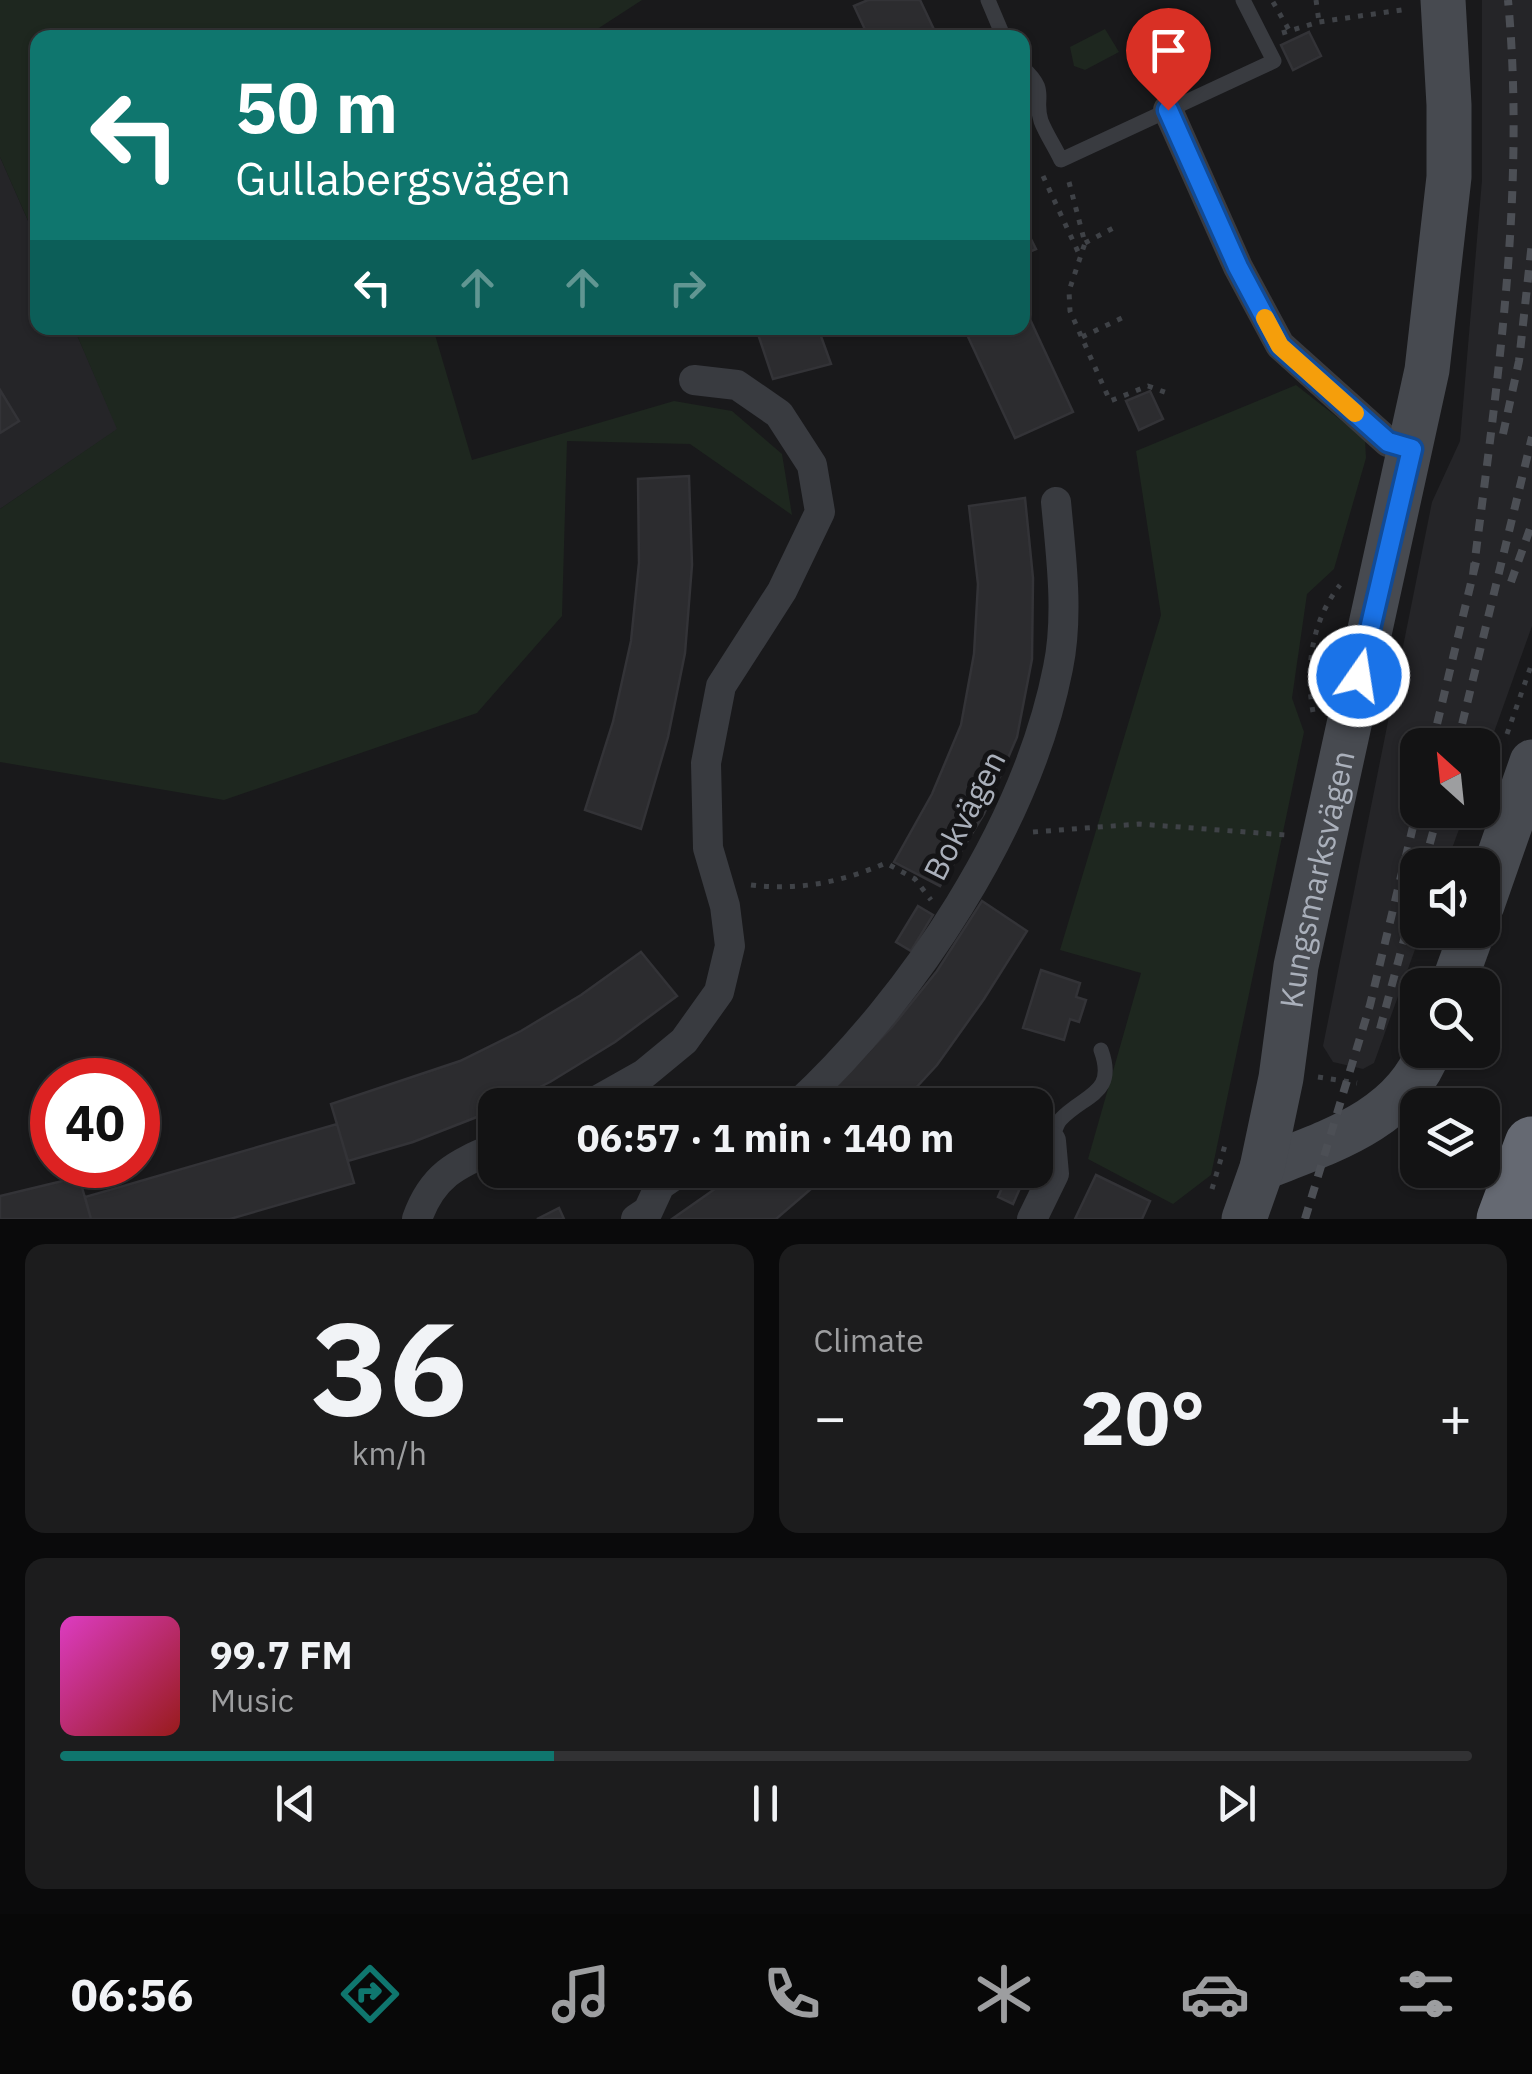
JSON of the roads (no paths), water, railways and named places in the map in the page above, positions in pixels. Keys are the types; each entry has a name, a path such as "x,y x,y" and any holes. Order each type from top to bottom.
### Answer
{"highway":[{"path":"1504,1219 1532,1144"}],"street":[{"name":"Kungsmarksvägen","path":"1244,1219 1262,1168 1296,966 1412,449 1434,326 1449,177 1450,105 1431,4"},
{"path":"1168,110 1238,267 1280,346 1388,442 1412,449"},
{"path":"619,1088 644,1074 684,1041 719,992 730,946 708,848 706,763 721,686 782,592 820,512 812,465 778,414 737,385 694,380"},
{"name":"Bokvägen","path":"814,1088 880,1021 953,913 997,835 1036,749 1059,666 1063,576 1056,502"},
{"path":"1500,854 1532,762"},
{"path":"1262,1168 1344,1134 1382,1112 1420,1068"},
{"path":"417,1219 421,1207 451,1166 478,1155"},
{"path":"636,1219 648,1211 659,1188"},
{"path":"1032,1219 1047,1188"}],"lane":[{"path":"988,0 1001,30"},
{"path":"1030,76 1038,84 1042,100 1039,116 1061,160 1274,61 1244,0"},
{"path":"1053,1136 1060,1120 1088,1101 1104,1083 1106,1064 1101,1050"}],"railway":[{"path":"1473,575 1499,360 1511,216 1514,144 1508,0"},
{"path":"1503,434 1519,361 1532,242"},
{"path":"1461,728 1532,437"},
{"path":"1511,582 1532,523"},
{"path":"1436,728 1476,562"},
{"path":"1305,1219 1370,1005 1413,828"},
{"path":"1429,848 1434,828"},
{"path":"1380,1029 1402,948"}]}
